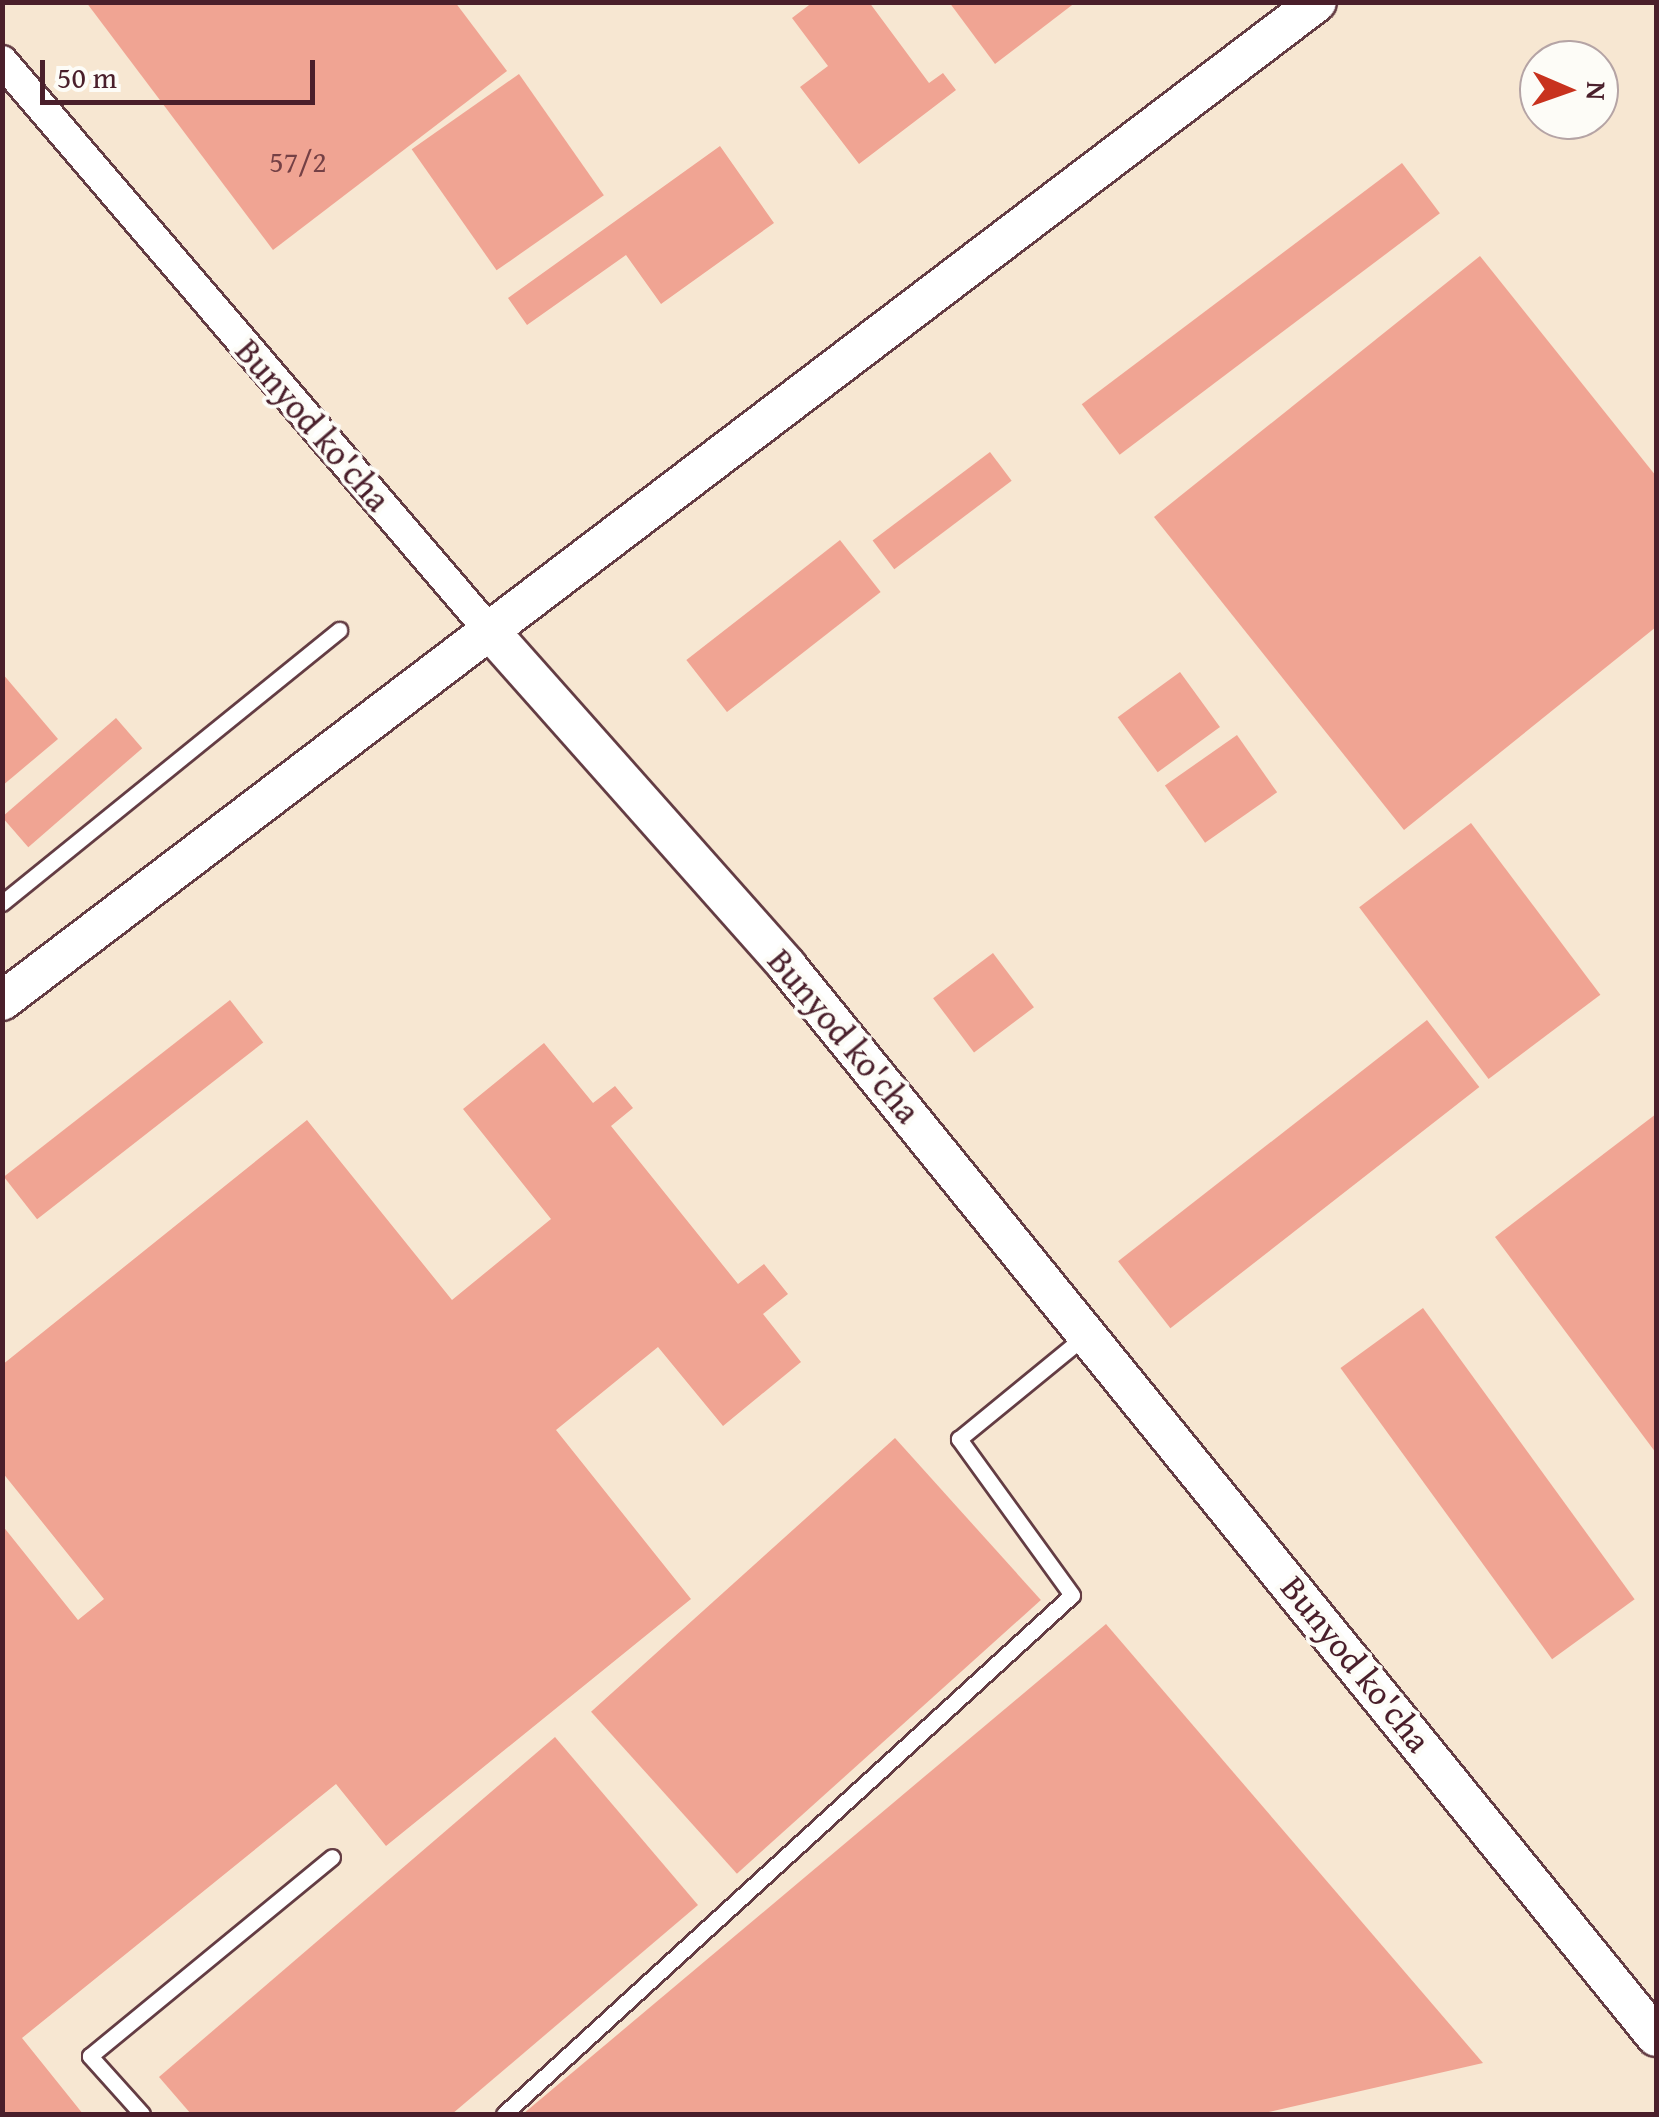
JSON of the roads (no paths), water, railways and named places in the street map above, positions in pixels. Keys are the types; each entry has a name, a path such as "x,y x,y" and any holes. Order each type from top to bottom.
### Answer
{"street":[{"path":"2,1001 1317,2"},
{"name":"Bunyod ko'cha","path":"2,62 489,630 787,966 1089,1333 1656,2036"}],"lane":[{"path":"2,903 338,630"},
{"path":"504,2114 1072,1595 959,1439 1089,1333"},
{"path":"142,2114 90,2056 332,1856"}]}
